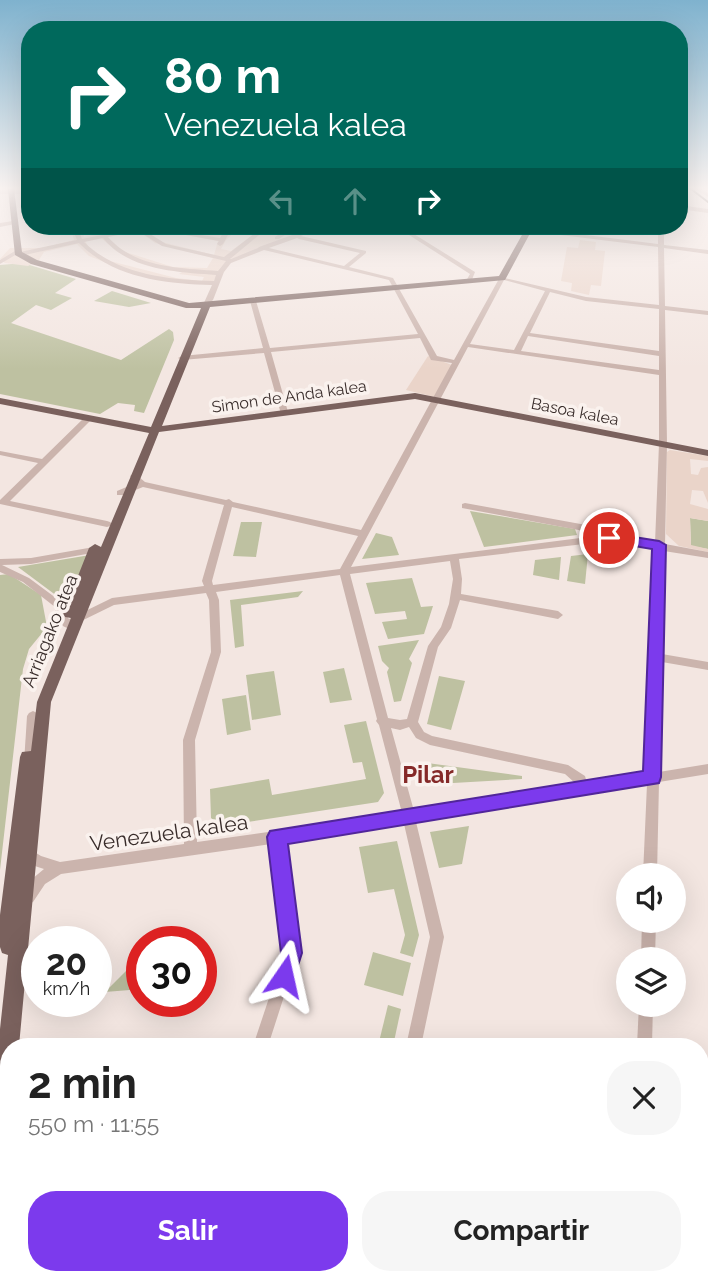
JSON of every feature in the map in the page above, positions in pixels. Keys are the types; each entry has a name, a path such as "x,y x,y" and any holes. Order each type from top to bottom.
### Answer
{"main road":[{"path":"17,249 18,253 34,262 183,305 502,278 518,249"},
{"name":"Arriagako atea","path":"8,1038 44,702 107,524 131,485 149,430 205,303"},
{"name":"Arriagako atea","path":"97,555 131,485 149,430 205,303"},
{"name":"Simon de Anda kalea","path":"0,401 149,430 409,396 437,400"},
{"name":"Basoa kalea","path":"437,400 708,453"},
{"name":"Arriagako atea","path":"0,1029 18,832 33,716 40,690 72,620"}],"street":[{"path":"0,262 18,253 39,249"},
{"path":"85,249 111,264 163,279 210,283"},
{"path":"117,249 121,253 176,269 219,273"},
{"path":"181,249 229,260 259,249"},
{"path":"216,257 219,249"},
{"path":"229,260 241,249"},
{"path":"265,249 383,275 397,287 434,358 456,362"},
{"path":"346,267 364,251 355,249"},
{"path":"435,249 474,273 469,281"},
{"path":"650,863 663,444 663,249"},
{"path":"685,249 708,252"},
{"name":"Arriagako atea","path":"205,303 210,283 229,260"},
{"path":"416,1038 437,937 409,817 344,571 502,278 586,299 708,313"},
{"name":"Arriagako atea","path":"205,303 210,283"},
{"path":"516,353 548,290"},
{"path":"253,301 285,412"},
{"path":"526,334 662,354"},
{"path":"182,358 422,336"},
{"path":"466,345 661,373"},
{"path":"89,418 3,502 107,524"},
{"path":"0,453 44,462"},
{"path":"131,485 229,502 364,534"},
{"path":"191,850 191,726 216,652 214,600 209,575 229,502"},
{"path":"465,506 586,528 609,538"},
{"path":"72,620 112,602 609,538 708,555"},
{"path":"0,562 97,555"},
{"path":"454,557 459,576 455,596 444,632 433,646 412,722 420,735 430,740 568,770 582,780 582,785 574,790"},
{"path":"0,568 36,586 60,606"},
{"path":"83,592 112,602"},
{"name":"Arriagako atea","path":"72,620 60,615 60,606 83,592"},
{"path":"455,596 558,615"},
{"path":"656,657 708,666"},
{"path":"33,716 23,850 37,862 60,868"},
{"path":"382,721 400,725 412,722"},
{"name":"Venezuela kalea","path":"60,868 409,817 708,769"},
{"path":"264,1038 292,953 277,837"},
{"path":"20,912 33,886 45,875 60,868"},
{"path":"645,1038 646,1017"}],"green space":[{"path":"23,263 76,279 55,293 72,298 51,310 36,305 11,323 121,360 169,329 173,332 174,340 144,413 134,411 135,405 118,403 100,414 0,394 0,265"},
{"path":"112,291 151,303 129,307 94,301"},
{"path":"470,511 575,529 577,535 484,547"},
{"path":"690,518 708,521 708,549 691,546"},
{"path":"241,522 262,522 256,557 233,556"},
{"path":"376,533 392,537 399,555 362,559"},
{"path":"588,554 585,584 567,581 571,556"},
{"path":"90,555 76,590 61,599 18,567"},
{"path":"561,557 559,580 533,575 535,560"},
{"path":"9,574 41,595 47,627 29,649 23,669 0,870 0,575"},
{"path":"412,578 421,607 433,606 424,634 388,639 382,622 407,619 405,611 375,614 366,583"},
{"path":"303,591 298,597 241,605 244,646 235,648 230,600"},
{"path":"419,640 409,659 412,663 401,701 394,702 387,672 389,668 382,661 378,646"},
{"path":"344,668 352,700 330,703 323,672"},
{"path":"274,671 281,715 252,720 246,675"},
{"path":"439,676 465,681 451,730 427,724"},
{"path":"246,695 251,730 227,735 222,699"},
{"path":"366,721 384,793 378,802 221,826 211,818 210,789 269,779 272,795 366,779 362,762 353,763 344,725"},
{"path":"420,762 522,776 522,779 418,785"},
{"path":"469,826 462,864 439,868 430,832"},
{"path":"397,841 419,935 413,957 400,953 405,935 394,889 368,893 359,847"},
{"path":"373,952 411,963 403,996 364,985"},
{"path":"126,971 126,990 112,991 112,985"},
{"path":"388,1005 401,1009 395,1038 380,1038"}],"shaded area":[{"path":"9,249 57,249 44,252 39,260 28,266 5,263 0,259"},
{"path":"82,249 90,249 110,261 176,278 202,281 204,277 179,274 182,272 132,258 114,249 173,267 207,268 213,258 178,249 214,255 216,249 259,249 229,260 221,267 212,285 161,279 122,269 89,256"},
{"path":"567,249 605,251 601,286 591,285 589,295 571,291 572,283 561,281"},
{"path":"428,356 452,365 435,397 406,390"},
{"path":"670,450 708,456 708,461 690,459 691,474 698,475 701,468 708,467 708,503 703,491 692,490 690,504 708,509 708,521 690,518 691,545 708,549 708,552 679,546 666,534 667,452"}],"district":[{"name":"Pilar","path":"428,775"}],"route":[{"path":"284,976 292,953 277,837 652,777 659,545 609,538"}]}
